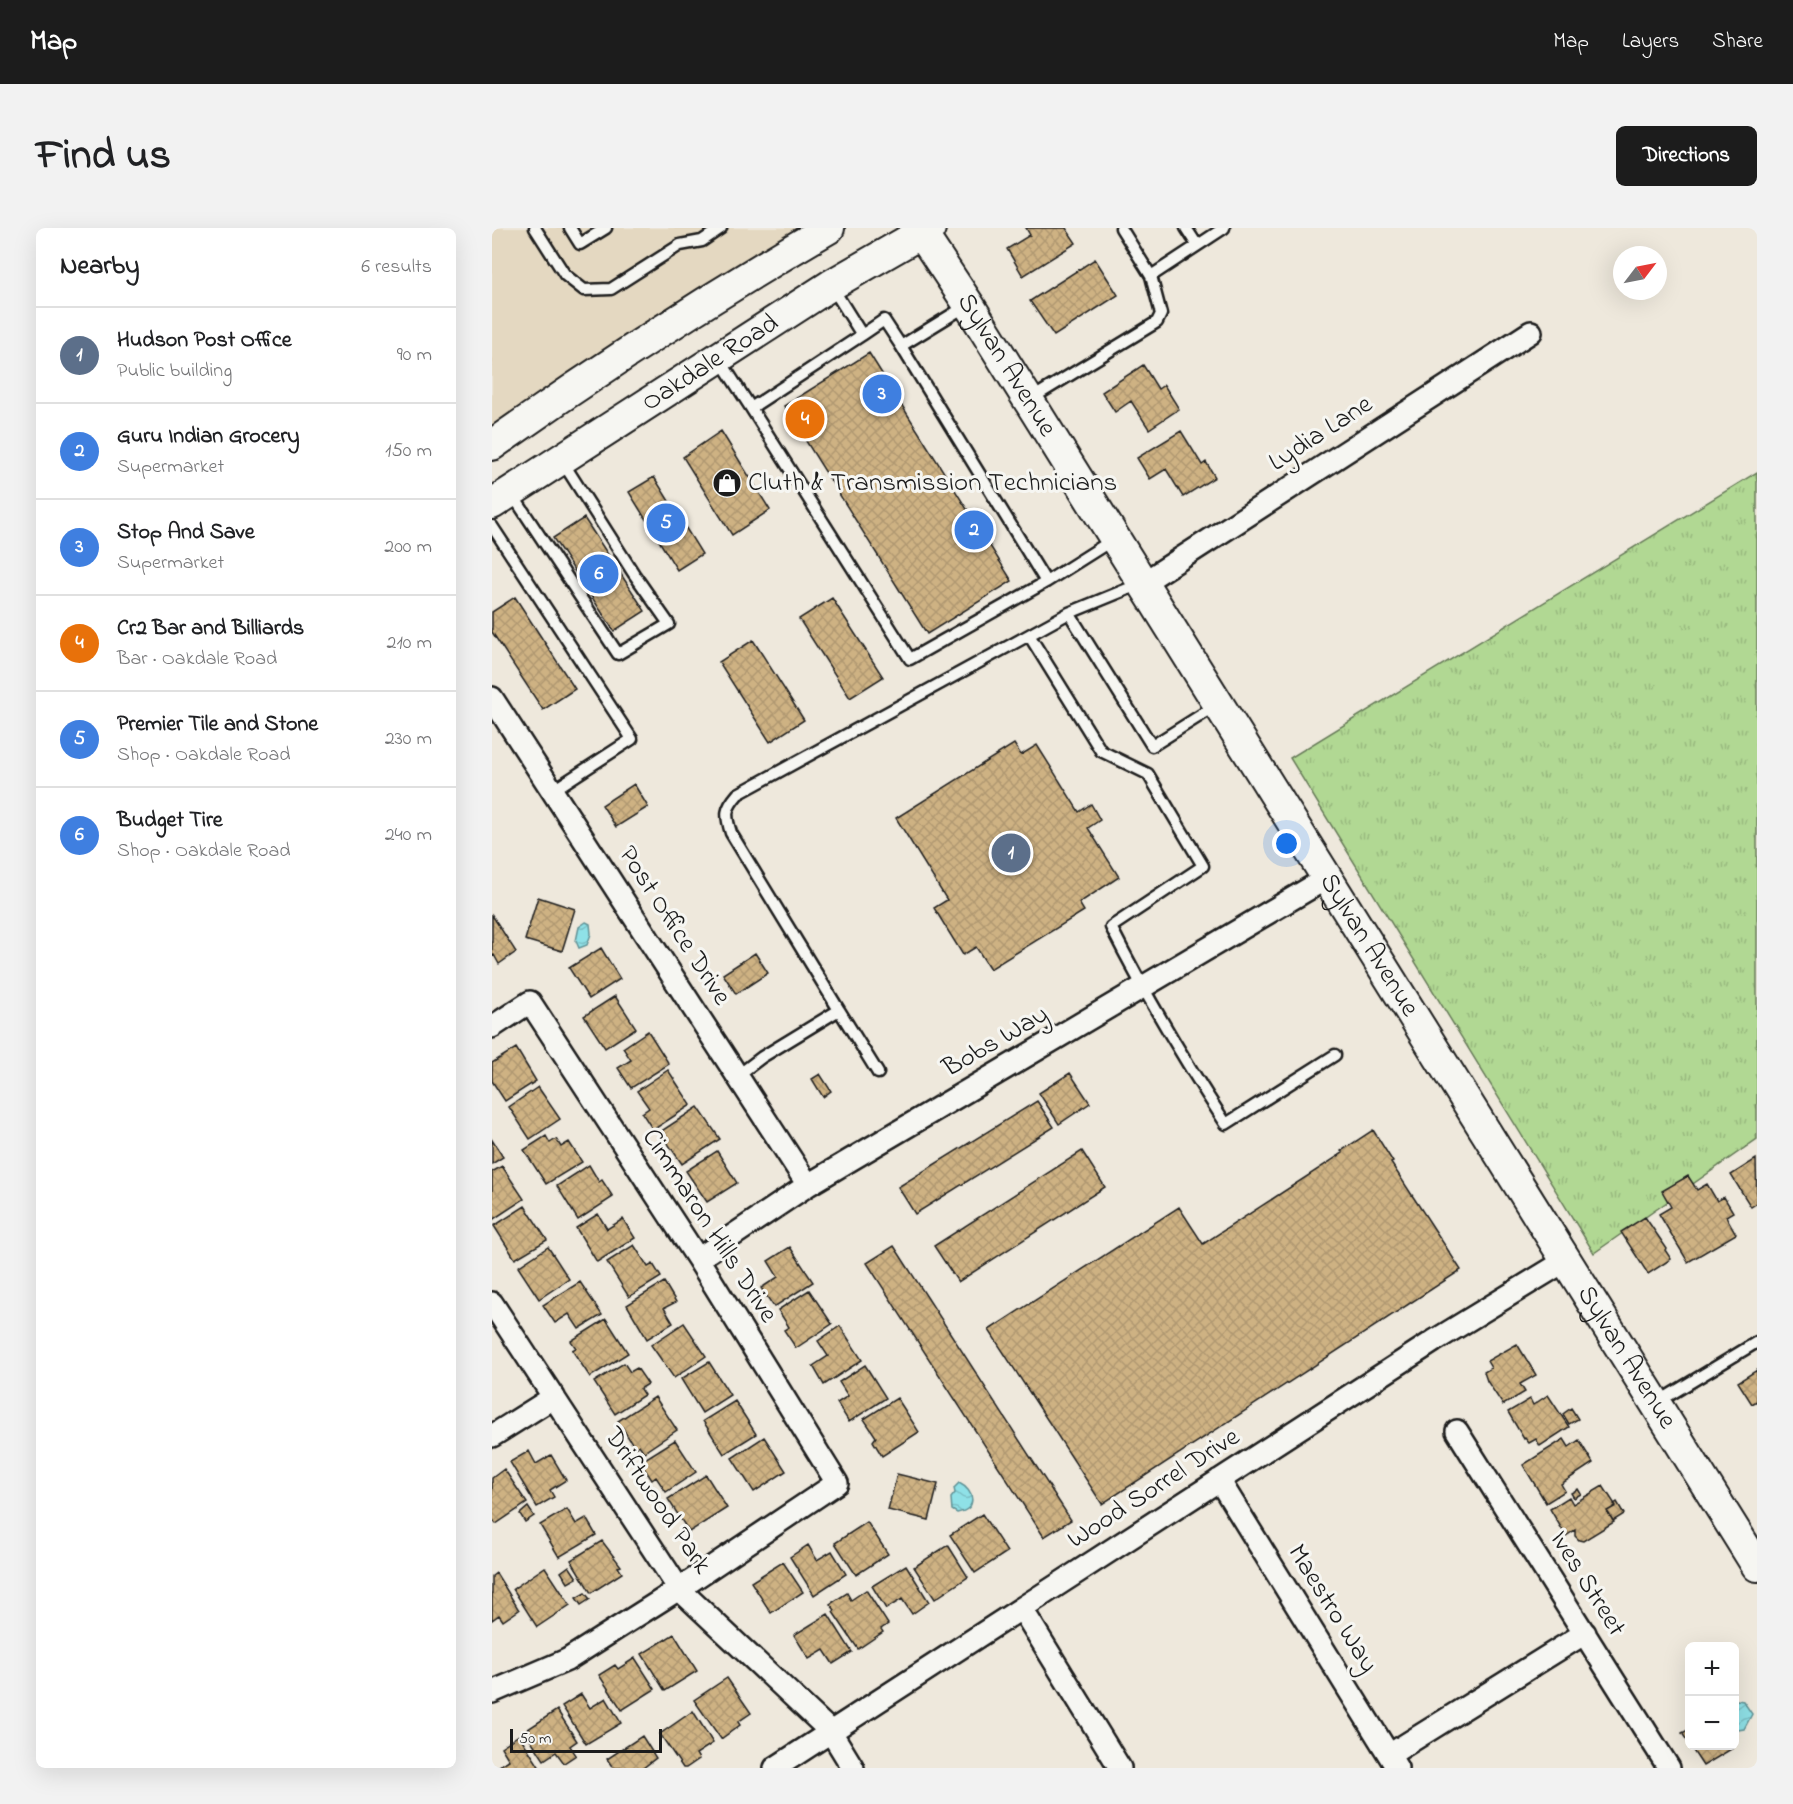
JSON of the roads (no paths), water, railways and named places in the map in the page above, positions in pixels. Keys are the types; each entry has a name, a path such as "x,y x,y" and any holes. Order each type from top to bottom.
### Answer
{"main road":[{"path":"782,256 805,228"},
{"name":"Oakdale Road","path":"492,445 557,399 829,228"},
{"name":"Oakdale Road","path":"501,498 921,229"},
{"name":"Sylvan Avenue","path":"921,229 1757,1566"}],"street":[{"name":"Lydia Lane","path":"1143,583 1531,332"},
{"name":"Post Office Drive","path":"492,698 808,1185"},
{"name":"Bobs Way","path":"698,1259 808,1185 1327,878"},
{"name":"Cimmaron Hills Drive","path":"492,1027 531,1002 698,1259 837,1483 679,1589"},
{"name":"Wood Sorrel Drive","path":"775,1768 1434,1341 1565,1261"},
{"name":"Driftwood Park","path":"492,1303 679,1589 831,1732 853,1768"},
{"path":"492,1436 554,1397"},
{"name":"Ives Street","path":"1457,1431 1669,1768"},
{"name":"Maestro Way","path":"1219,1480 1393,1761"},
{"path":"492,1692 567,1660 679,1589"},
{"path":"1022,1609 1120,1768"},
{"path":"1393,1761 1584,1633"}],"lane":[{"path":"536,228 565,275 584,290 611,289 680,245 702,241 721,228"},
{"path":"570,228 580,244 606,228"},
{"path":"1029,400 1157,322 1161,314 1151,276 1121,228"},
{"path":"1186,228 1197,245"},
{"path":"1151,276 1224,228"},
{"path":"831,285 862,334"},
{"path":"902,346 969,305"},
{"path":"750,408 884,320 1046,582"},
{"path":"718,357 910,659 1046,582 1115,538"},
{"path":"501,498 618,654 669,624 634,574 561,459"},
{"path":"492,526 632,739 552,791"},
{"path":"878,1073 731,833 726,818 728,805 738,794 1069,613 1143,583"},
{"path":"1069,613 1152,746 1218,704"},
{"path":"1029,635 1101,751 1148,774 1203,866 1111,927 1142,989 1226,1124 1335,1055"},
{"path":"737,1076 762,1057 838,1010"},
{"path":"1655,1404 1757,1342"}],"water":[{"path":"586,922 590,924 591,934 587,945 579,948 576,941 579,927"},
{"path":"959,1483 968,1490 972,1500 968,1508 957,1513 952,1510 951,1498 955,1493 954,1488"},
{"path":"1739,1700 1743,1701 1752,1714 1744,1729 1739,1730"}],"place":[{"name":"Stop And Save","path":"882,394"},
{"name":"Cr2 Bar and Billiards","path":"805,419"},
{"name":"Cluth & Transmission Technicians","path":"727,483"},
{"name":"Premier Tile and Stone","path":"666,523"},
{"name":"Guru Indian Grocery","path":"974,530"},
{"name":"Budget Tire","path":"599,574"},
{"name":"Hudson Post Office","path":"1011,853"}]}
